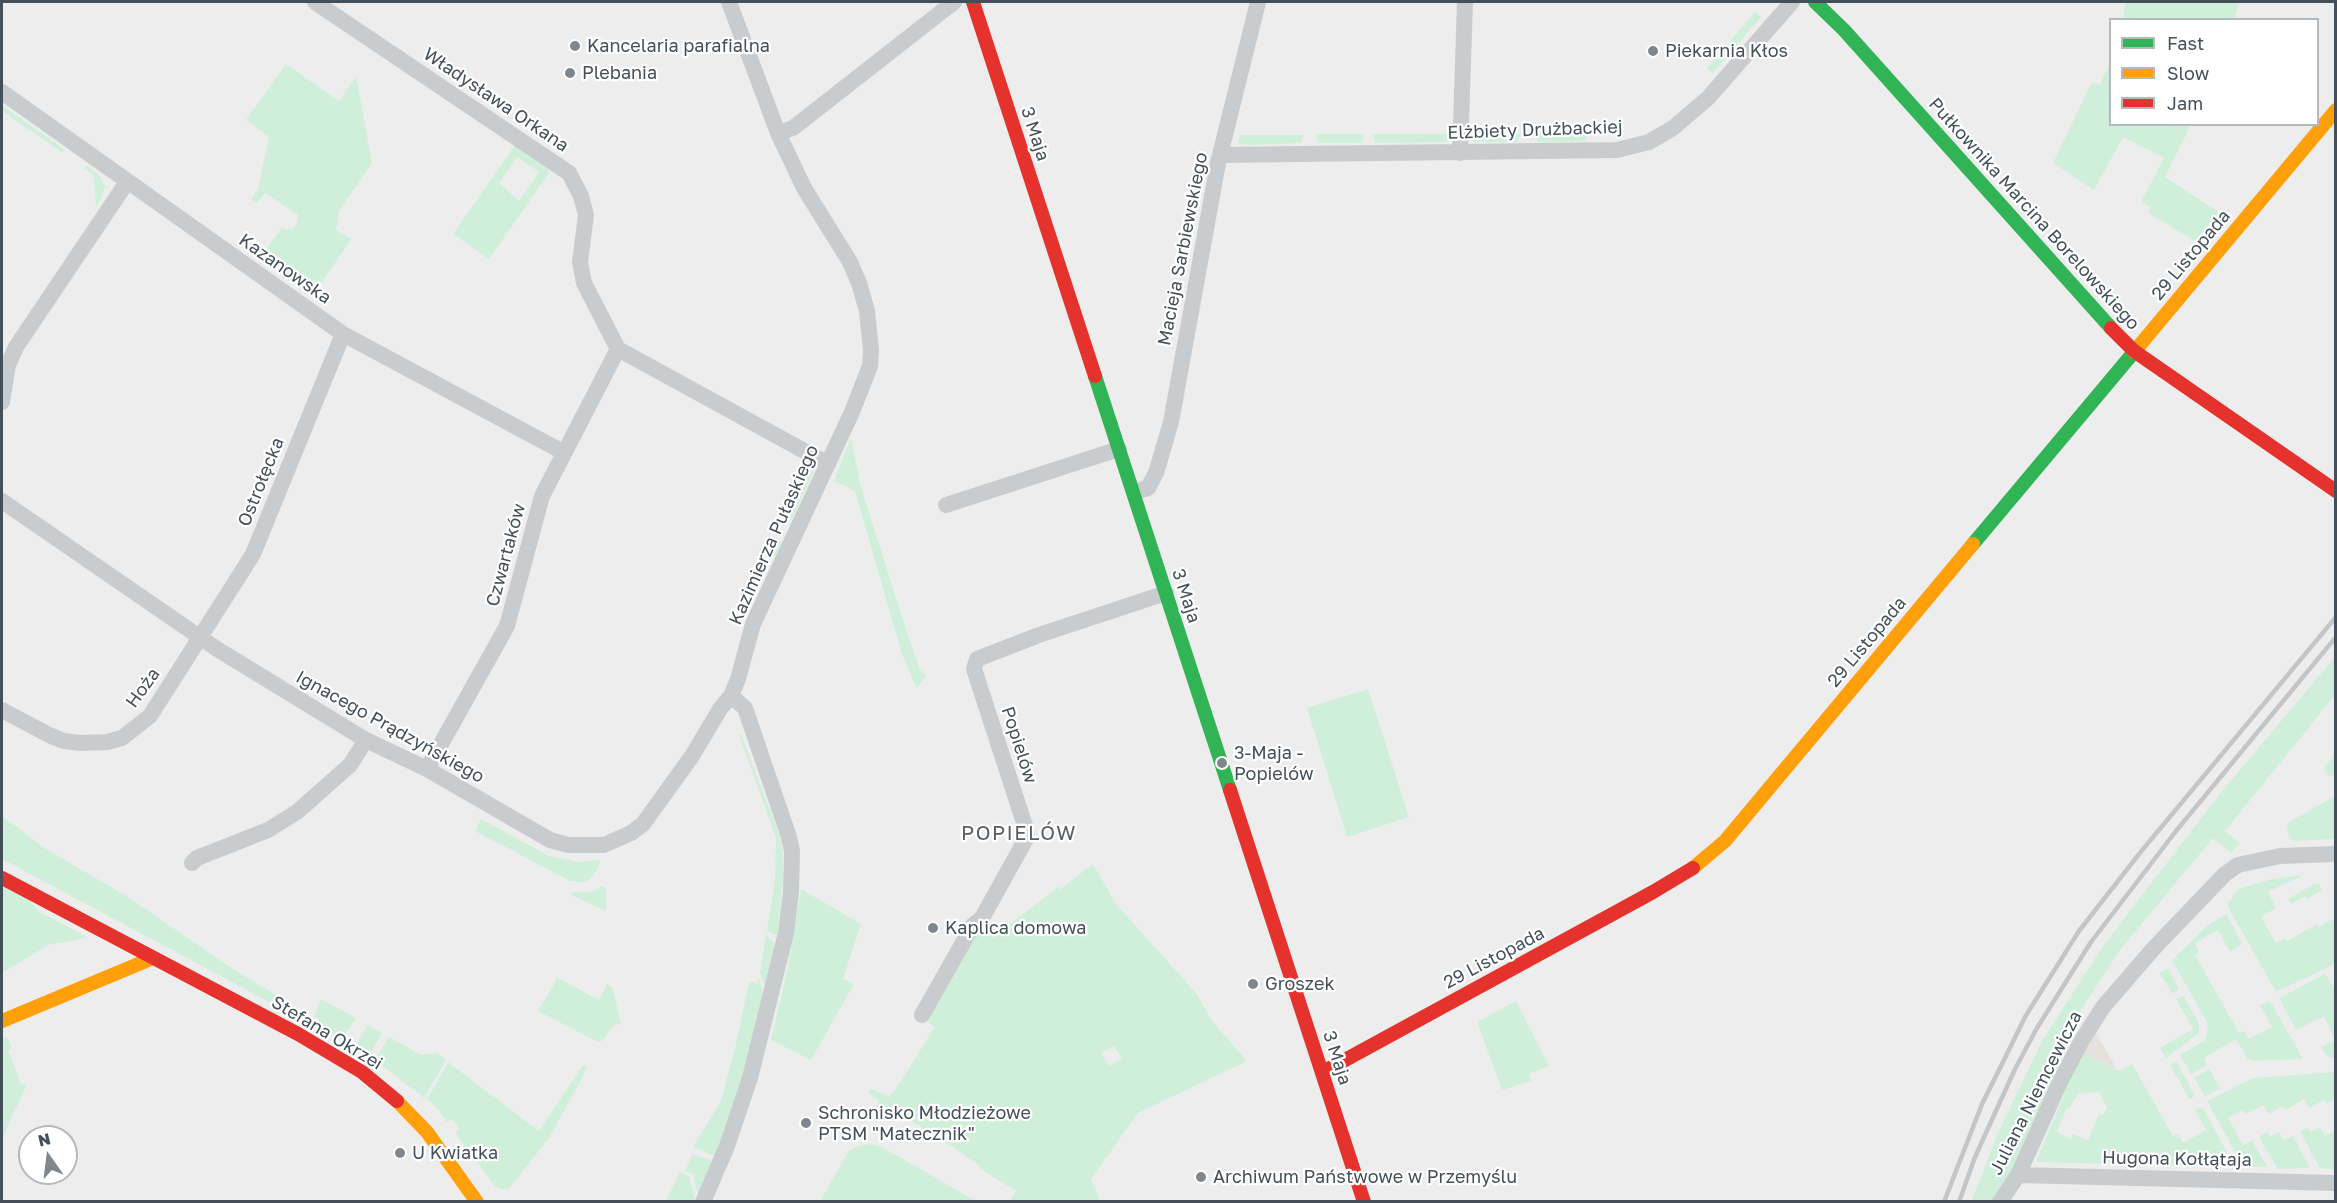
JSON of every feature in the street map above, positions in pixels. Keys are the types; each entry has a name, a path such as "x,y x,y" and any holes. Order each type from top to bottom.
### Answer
{"street":[{"name":"Władysława Orkana","path":"315,2 569,173 581,196 586,215 580,262 584,283 618,349"},
{"name":"Kazimierza Pułaskiego","path":"729,2 778,133 804,188 850,262 859,283 870,330 872,350 864,382 753,624 731,696"},
{"path":"778,133 793,128 954,2"},
{"name":"3 Maja","path":"973,2 1364,1202"},
{"name":"Macieja Sarbiewskiego","path":"1134,492 1148,488 1160,460 1171,422 1192,295 1220,155 1258,2"},
{"path":"1460,153 1465,2"},
{"name":"Elżbiety Drużbackiej","path":"1220,155 1617,150 1649,142 1673,128 1708,98 1792,2"},
{"name":"Pułkownika Marcina Borelowskiego","path":"1815,2 1844,30 2105,322 2134,351 2336,490"},
{"path":"1839,8 1844,30"},
{"name":"Kazanowska","path":"2,92 343,334 563,452"},
{"name":"29 Listopada","path":"1323,1072 1653,892 1698,865 1719,847 2336,110"},
{"path":"2,402 8,364 16,347 128,182"},
{"name":"Ostrołęcka","path":"201,638 253,554 343,334"},
{"name":"Czwartaków","path":"427,769 507,626 542,496 618,349"},
{"path":"618,349 828,464"},
{"path":"946,505 1119,449"},
{"name":"Ignacego Prądzyńskiego","path":"2,501 201,638 366,740 427,769 550,840 568,845 604,845 631,833 643,824 692,756 720,709 731,696"},
{"name":"Popielów","path":"922,1015 973,925 982,918 1027,837 974,669 977,659 1166,593"},
{"name":"Hoża","path":"2,710 29,726 64,741 94,742 122,738 150,716 201,638"},
{"path":"704,1202 727,1146 750,1078 786,933 791,892 792,851 789,837 745,708 731,696"},
{"path":"192,863 198,858 268,830 297,812 350,765 366,740"},
{"name":"Juliana Niemcewicza","path":"2000,1202 2018,1175 2060,1082 2082,1040 2103,1007 2142,960 2225,874 2238,865 2262,858 2336,854"},
{"name":"Stefana Okrzei","path":"2,878 298,1034 362,1072 387,1092 427,1132 477,1202"},
{"path":"2,1021 153,958"},
{"name":"Hugona Kołłątaja","path":"2018,1175 2336,1184"}],"green space":[{"path":"2125,2 2239,2 2235,18 2123,18"},
{"path":"1755,12 1761,17 1713,73 1707,68"},
{"path":"286,64 339,101 356,76 372,163 339,211 336,230 351,239 312,297 259,259 282,227 287,230 294,228 298,215 265,193 257,203 251,199 258,189 269,137 246,120"},
{"path":"2109,65 2109,126 2190,126 2165,177 2220,213 2195,241 2148,213 2150,207 2141,202 2164,158 2123,137 2094,190 2053,163 2089,88 2093,83 2100,84"},
{"path":"2,107 64,149 63,153 2,111"},
{"path":"1534,133 1586,133 1586,141 1538,142"},
{"path":"1316,134 1364,134 1362,143 1318,143"},
{"path":"1373,134 1449,134 1450,137 1448,142 1375,143"},
{"path":"1471,134 1520,134 1518,142 1474,142"},
{"path":"1240,135 1304,135 1301,143 1249,145 1238,143"},
{"path":"515,145 548,169 549,173 489,259 453,234","holes":["517,157 539,172 519,201 499,183"]},
{"path":"87,166 99,175 105,186 96,207 94,176 83,168"},
{"path":"851,437 860,484 908,636 920,670 927,675 916,688 902,654 855,491 834,481"},
{"path":"806,467 814,471 792,519 786,518 807,473"},
{"path":"777,538 782,543 775,556 769,557 758,550 773,546"},
{"path":"2335,657 2335,695 2225,831 2240,843 2231,853 2213,838 2120,950 2066,1033 2063,1042 2069,1042 2015,1166 1993,1201 1971,1202 1998,1133 2042,1041 2103,946 2222,791"},
{"path":"1368,689 1409,817 1347,837 1307,708"},
{"path":"741,734 782,842 783,881 777,936 767,930 775,881 776,838 739,735"},
{"path":"2335,754 2335,775 2328,776 2324,768"},
{"path":"2335,796 2335,839 2295,841 2290,838 2287,828 2289,822"},
{"path":"2,816 46,849 128,897 227,965 295,1007 289,1012 286,1011 2,859"},
{"path":"481,819 549,856 579,862 600,860 599,867 589,880 570,881 475,831"},
{"path":"1093,864 1116,904 1196,993 1212,1021 1247,1061 1138,1113 1091,1179 1100,1201 1010,1201 1016,1191 979,1168 980,1166 953,1147 887,1106 881,1115 878,1113 879,1100 868,1094 871,1088 889,1097 897,1087 935,1027 927,1022 979,928 993,937 1058,887 1059,890","holes":["1114,1046 1122,1059 1109,1066 1101,1053"]},
{"path":"2304,875 2268,892 2276,908 2261,917 2276,943 2285,938 2287,941 2317,924 2318,927 2335,918 2335,964 2276,992 2227,905 2238,889 2272,879"},
{"path":"2,878 29,899 38,911 87,937 50,944 2,973"},
{"path":"2314,884 2319,884 2322,890 2307,899 2305,896 2291,904 2288,899"},
{"path":"603,886 606,888 606,911 571,895 572,892 591,892"},
{"path":"801,889 861,924 843,979 854,984 811,1060 771,1040 787,972"},
{"path":"2226,914 2241,945 2230,952 2218,930 2195,943 2199,952 2195,955 2239,1033 2244,1031 2249,1039 2272,1027 2260,1005 2270,1001 2302,1057 2301,1059 2252,1061 2247,1058 2236,1039 2204,1058 2207,1065 2191,1074 2180,1055 2204,1041 2208,1024 2172,960 2207,926"},
{"path":"766,935 775,944 766,989 760,973"},
{"path":"2168,968 2179,989 2173,994 2159,973"},
{"path":"2325,974 2335,989 2335,1039 2324,1016 2296,1030 2279,998"},
{"path":"556,977 599,1000 607,984 612,987 621,1024 614,1025 602,1041 596,1041 538,1011 557,979"},
{"path":"759,978 764,995 750,1054 716,1157 693,1147 721,1101 749,983 750,981 758,985"},
{"path":"2183,996 2199,1023 2199,1033 2166,1058 2160,1048 2193,1029 2176,999"},
{"path":"321,999 356,1018 342,1039 321,1028 319,1019 314,1016"},
{"path":"1516,1001 1549,1066 1529,1074 1531,1081 1502,1090 1477,1022"},
{"path":"368,1025 382,1033 369,1056 355,1047"},
{"path":"7,1037 12,1048 8,1050 21,1084 26,1086 2,1139 2,1040"},
{"path":"389,1037 421,1055 437,1053 446,1060 424,1098 375,1060"},
{"path":"2335,1040 2335,1058 2328,1057 2321,1047"},
{"path":"2082,1052 2119,1071 2132,1064 2173,1136 2178,1134 2183,1143 2206,1130 2195,1110 2202,1107 2234,1164 2232,1167 2036,1162 2064,1095 2064,1089","holes":["2099,1092 2107,1107 2103,1115 2099,1114 2088,1140 2073,1134 2071,1139 2057,1132 2067,1108 2069,1109 2078,1094"]},
{"path":"448,1062 539,1131 583,1065 587,1066 549,1138 509,1189 499,1189 494,1185 455,1133 460,1129 452,1119 447,1122 434,1104 427,1100"},
{"path":"2177,1063 2195,1095 2190,1100 2170,1065"},
{"path":"2209,1069 2220,1088 2205,1097 2194,1078"},
{"path":"2335,1072 2335,1099 2327,1104 2324,1100 2309,1108 2304,1099 2286,1110 2283,1106 2269,1114 2263,1105 2246,1114 2243,1110 2228,1118 2243,1145 2252,1141 2267,1166 2243,1166 2207,1101 2253,1078"},
{"path":"2307,1127 2310,1132 2320,1127 2325,1136 2335,1131 2335,1170 2320,1168 2300,1132"},
{"path":"2267,1132 2270,1137 2279,1132 2284,1140 2293,1136 2310,1168 2278,1169 2259,1137"},
{"path":"871,1144 880,1146 976,1201 820,1201 849,1151 858,1146"},
{"path":"693,1154 714,1162 699,1199 693,1174 685,1171"},
{"path":"680,1172 689,1176 695,1201 666,1201"}],"sand":[{"path":"2094,1030 2115,1066 2116,1069 2082,1052"}],"railway":[{"path":"1944,1202 1982,1104 2025,1017 2079,931 2139,854 2336,617"},
{"path":"1959,1202 1975,1157 2015,1069 2037,1028 2091,942 2176,831 2336,637"}],"traffic: fast":[{"path":"1815,2 1844,30 2111,328"},
{"path":"1973,544 2134,352"},
{"path":"1095,376 1230,790"}],"traffic: slow":[{"path":"2134,352 2336,110"},
{"path":"1693,868 1725,841 1973,544"},
{"path":"2,1021 153,958"},
{"path":"397,1101 427,1132 477,1202"}],"traffic: jam":[{"path":"973,2 1095,376"},
{"path":"2111,328 2134,351 2336,491"},
{"path":"1230,790 1364,1202"},
{"path":"1323,1072 1693,868"},
{"path":"2,878 298,1034 362,1072 397,1101"}],"place":[{"name":"Kancelaria parafialna","path":"575,46"},
{"name":"Piekarnia Kłos","path":"1653,51"},
{"name":"Plebania","path":"570,73"},
{"name":"3-Maja - Popielów","path":"1222,763"},
{"name":"Kaplica domowa","path":"933,928"},
{"name":"Groszek","path":"1253,984"},
{"name":"Schronisko Młodzieżowe PTSM \"Matecznik\"","path":"806,1123"},
{"name":"U Kwiatka","path":"400,1153"},
{"name":"Archiwum Państwowe w Przemyślu","path":"1201,1177"}],"district":[{"name":"POPIELÓW","path":"1019,834"}]}
